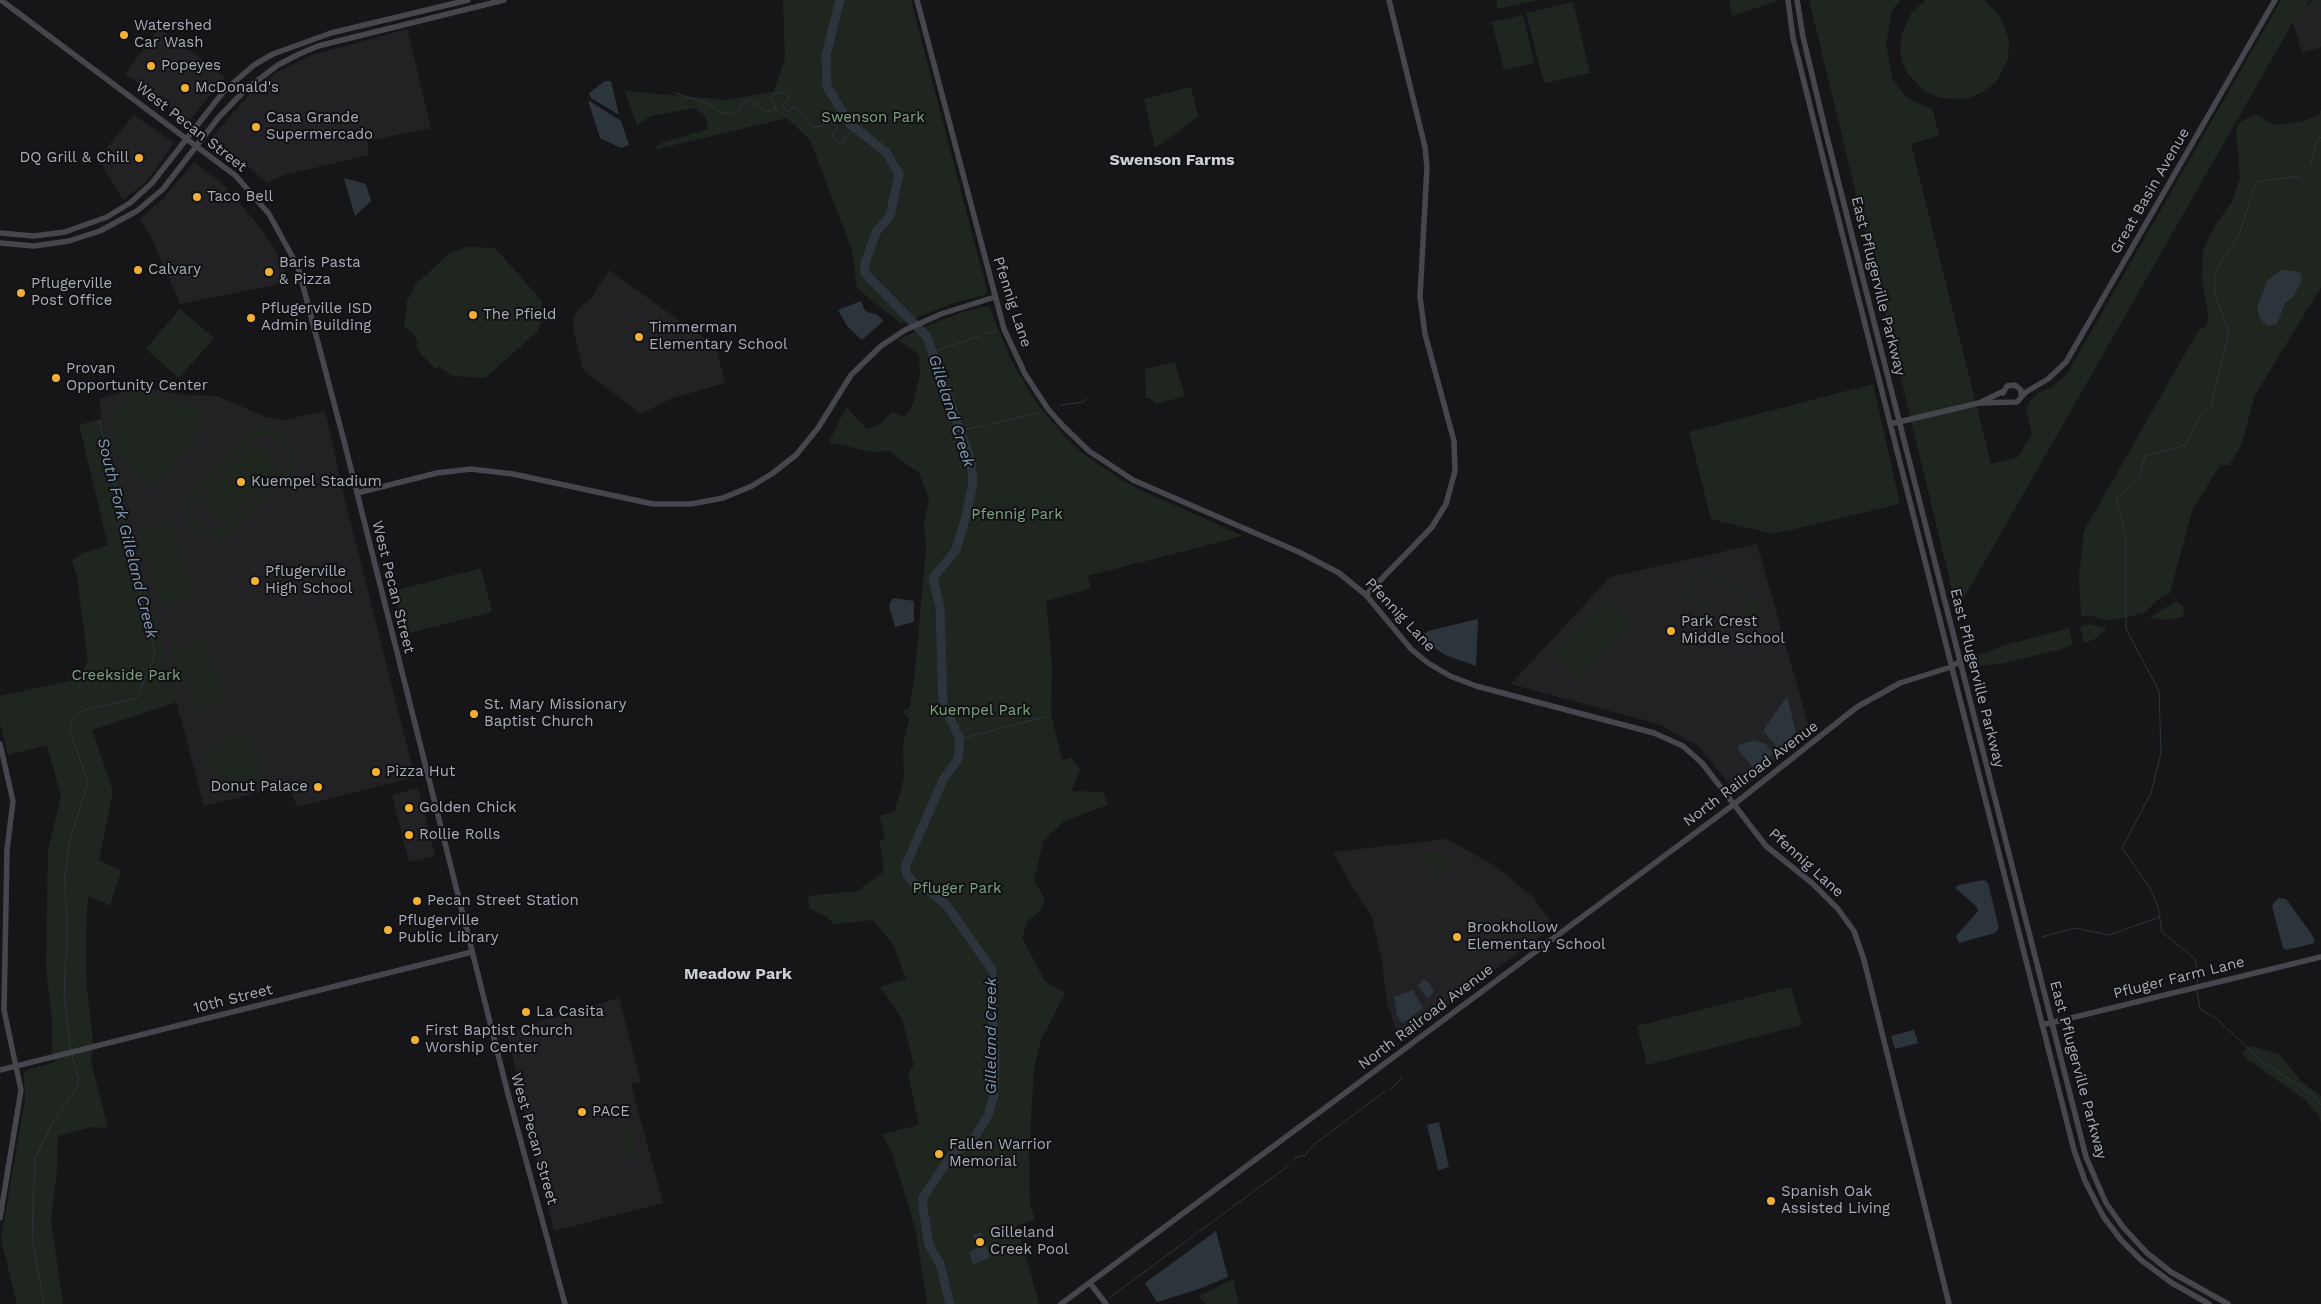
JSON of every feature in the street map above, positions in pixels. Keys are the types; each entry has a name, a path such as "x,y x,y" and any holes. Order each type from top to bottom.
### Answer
{"street":[{"name":"West Pecan Street","path":"1,0 236,176 257,198 274,222 292,254 304,285 472,952 565,1304"},
{"path":"0,233 34,236 79,228 108,217 130,203 152,183 186,138 237,79 254,65 273,54 312,38 468,0"},
{"path":"0,243 34,246 84,238 116,224 137,211 163,189 234,100 261,76 278,65 318,46 504,0"},
{"name":"Pfennig Lane","path":"917,0 1004,329 1025,374 1048,409 1089,451 1111,467 1148,488 1330,567 1366,595 1411,650 1437,670 1476,686 1669,739 1683,746 1702,763 1766,846 1812,883 1838,908 1854,931 1861,947 1949,1304"},
{"path":"1366,595 1432,527 1446,504 1455,471 1454,441 1425,334 1420,297 1427,167 1425,147 1389,0"},
{"name":"East Pflugerville Parkway","path":"1788,0 1795,46 2074,1150 2085,1181 2103,1216 2121,1240 2141,1260 2172,1283 2209,1304"},
{"name":"East Pflugerville Parkway","path":"1797,0 1803,37 1899,422 2086,1157 2106,1203 2123,1228 2147,1253 2171,1272 2228,1304"},
{"name":"Great Basin Avenue","path":"2020,398 2048,379 2066,362 2275,0"},
{"path":"273,54 278,65"},
{"path":"130,203 137,211"},
{"path":"34,236 34,246"},
{"path":"357,493 437,473 471,469 513,474 653,504 691,504 723,498 752,486 773,473 796,454 818,428 860,365 881,346 905,330 941,314 995,297"},
{"path":"1979,403 2004,391 2009,385 2026,389 2036,386"},
{"path":"1890,424 1979,403 2006,401 2014,403 2020,398 2022,393 2018,387"},
{"path":"2004,391 2003,396 2006,401"},
{"name":"North Railroad Avenue","path":"1061,1304 1733,805 1857,707 1909,679 1951,667 1960,661"},
{"path":"1951,667 1962,668"},
{"path":"0,744 12,791 13,806 7,858 4,1010 21,1090 19,1116 0,1218"},
{"name":"10th Street","path":"0,1070 472,952"},
{"name":"Pfluger Farm Lane","path":"2042,1025 2321,957"},
{"path":"1090,1283 1106,1304"}],"shaded area":[{"path":"2321,2 2321,47 2302,53 2293,22 2305,7"},
{"path":"159,28 225,77 189,121 125,74"},
{"path":"407,29 431,128 367,141 369,155 284,175 267,183 213,136 253,90 278,72 309,56"},
{"path":"605,81 611,81 619,115 591,98 589,93"},
{"path":"588,100 621,121 629,145 621,148 600,138"},
{"path":"134,115 174,143 146,182 123,200 98,158"},
{"path":"194,162 223,184 254,220 275,249 290,282 180,304 151,236 139,219 163,199"},
{"path":"344,178 366,184 371,201 355,216"},
{"name":"Timmerman Elementary School","path":"609,270 716,347 725,383 672,398 641,414 583,370 573,328 574,317 578,308 590,300"},
{"path":"2281,270 2300,272 2302,280 2293,297 2285,303 2277,324 2268,326 2260,319 2257,307 2267,281"},
{"path":"861,301 865,311 878,315 883,321 862,340 847,326 838,310"},
{"name":"Pflugerville High School","path":"149,389 185,395 217,396 266,417 284,420 325,411 346,504 415,777 297,807 289,785 204,806 101,419 100,399 130,390"},
{"name":"Park Crest Middle School","path":"1757,544 1810,731 1742,789 1735,791 1699,747 1661,725 1511,684 1610,577"},
{"path":"893,598 914,601 914,622 895,627 889,605"},
{"path":"1478,619 1476,666 1445,655 1422,640 1422,635 1428,631"},
{"path":"1787,696 1796,732 1783,747 1778,748 1764,732 1764,729"},
{"path":"1754,740 1766,744 1772,752 1771,756 1755,769 1738,750 1739,745"},
{"path":"418,788 435,856 409,862 392,795"},
{"name":"Brookhollow Elementary School","path":"1447,839 1495,866 1533,897 1554,926 1412,1032 1402,1032 1399,1028 1396,1030 1387,1003 1382,962 1372,917 1354,890 1333,852"},
{"path":"1984,880 1988,883 1999,928 1995,933 1959,943 1956,936 1978,911 1976,906 1955,888 1958,885"},
{"path":"2278,898 2286,899 2313,936 2315,943 2286,950 2283,948 2272,906"},
{"path":"1424,979 1429,983 1434,992 1428,998 1418,986"},
{"path":"1413,990 1423,1008 1403,1023 1397,1015 1394,997"},
{"name":"PACE","path":"619,998 641,1082 631,1084 663,1203 554,1231 507,1034 541,1021"},
{"path":"1914,1030 1918,1043 1895,1049 1891,1036"},
{"path":"1439,1122 1449,1167 1438,1170 1427,1125"},
{"path":"1216,1231 1228,1277 1199,1289 1157,1302 1145,1283"},
{"name":"Gilleland Creek Pool","path":"981,1232 990,1258 973,1264 969,1252 977,1248 973,1235"}],"green space":[{"name":"Swenson Park","path":"783,0 911,0 987,291 985,295 953,303 901,324 857,288 852,250 810,140 787,118 653,150 661,143 708,129 706,117 695,108 650,116 637,126 625,91 728,100 774,91 785,59"},
{"path":"1496,0 1537,0 1498,9"},
{"path":"1729,0 1777,0 1777,1 1732,16"},
{"path":"1809,0 1901,0 1892,10 1886,44 1893,81 1907,98 1933,110 1939,136 1911,144 1991,464 2018,457 2032,434 2026,409 2031,400 2038,393 2052,387 2067,374 2281,0 2309,0 2306,6 2313,0 2321,0 2321,2 2305,7 2293,22 1957,610"},
{"path":"1926,0 1984,0 2000,16 2009,40 2008,59 1997,81 1985,91 1966,99 1940,98 1924,91 1908,74 1900,51 1902,33 1912,12"},
{"path":"1573,2 1590,73 1544,83 1526,13"},
{"path":"1523,15 1534,63 1504,70 1492,22"},
{"path":"1191,87 1198,117 1155,148 1144,99"},
{"path":"2321,110 2321,287 2255,395 2241,446 2229,465 2220,465 2192,511 2170,593 2161,597 2144,613 2109,621 2091,616 2081,616 2079,577 2084,531 2198,331 2207,325 2208,313 2202,280 2203,250 2216,224 2232,202 2240,178 2236,133 2239,123 2255,114 2274,125 2301,122 2318,115"},
{"name":"The Pfield","path":"467,247 495,248 542,301 541,321 538,331 485,378 453,376 439,367 436,369 420,353 415,345 418,343 413,333 404,327 407,301 416,284 450,253"},
{"path":"989,306 1011,360 1035,401 1065,437 1085,455 1122,480 1243,536 1087,576 1091,588 1046,601 1052,665 1051,714 1062,760 1072,757 1080,770 1071,791 1103,792 1108,805 1064,821 1044,840 1034,880 1045,900 1039,912 1028,920 1022,938 1045,981 1065,993 1041,1040 1034,1068 1029,1151 1030,1204 1035,1220 1017,1225 1039,1304 927,1304 916,1231 893,1155 882,1134 919,1125 908,1074 914,1064 902,1019 880,987 906,979 894,946 873,920 834,924 827,917 810,909 808,896 857,891 882,873 884,865 879,841 885,838 880,816 895,811 904,779 903,744 909,719 902,711 909,708 914,682 926,547 924,522 929,500 920,474 889,451 871,452 829,442 846,407 867,429 877,426 892,412 905,417 913,404 920,375 919,354 898,340 966,311"},
{"path":"180,309 214,338 179,378 146,349"},
{"path":"1175,362 1185,396 1157,404 1150,398 1146,398 1145,369"},
{"path":"1873,384 1900,504 1773,534 1711,519 1689,432"},
{"path":"130,390 185,403 199,410 203,420 196,437 172,468 163,485 154,484 133,472 116,450 111,424 114,414"},
{"name":"Creekside Park","path":"101,419 177,702 92,730 113,791 99,860 121,871 110,906 88,895 86,927 86,981 93,1040 91,1062 108,1128 91,1127 58,1136 57,1169 51,1221 63,1304 17,1304 1,1239 25,1100 24,1074 26,1070 55,1062 52,1051 52,1019 46,968 48,850 61,796 47,745 8,755 0,723 0,696 79,679 88,661 77,578 72,560 83,553 108,545 79,425"},
{"path":"262,421 266,425 264,428 279,431 290,440 295,453 294,465 289,475 218,544 214,539 216,536 200,532 190,522 186,510 188,496 193,488","holes":["267,434 278,438 286,447 289,458 285,469 227,526 214,530 201,525 195,519 192,510 193,501 197,493 252,439"]},
{"name":"Kuempel Stadium","path":"257,441 282,467 224,523 199,497"},
{"path":"171,522 194,597 160,606 137,531"},
{"path":"481,568 492,612 405,634 394,591"},
{"path":"1704,571 1712,572 1742,587 1749,597 1748,609 1736,619 1751,626 1749,629 1671,589 1672,586 1691,596 1689,588 1692,579","holes":["1708,574 1743,592 1746,604 1740,613 1727,614 1697,598 1693,592 1694,583 1699,577"]},
{"path":"1605,596 1633,621 1580,680 1552,655"},
{"path":"1753,600 1765,607 1755,627 1743,620"},
{"path":"2176,601 2183,605 2184,612 2182,617 2169,620 2149,618"},
{"path":"2089,624 2107,629 2095,639 2084,643 2080,627"},
{"path":"2069,628 2073,644 2058,650 2000,664 1971,666 1967,664 1969,659 2002,646"},
{"path":"203,637 228,698 196,711 170,649"},
{"path":"239,733 252,738 265,779 253,783 234,784 218,776 207,765 203,752 221,745 223,739"},
{"path":"1421,851 1443,852 1443,858 1451,858 1451,863 1436,880 1431,877 1435,868 1432,860 1421,861"},
{"path":"1791,987 1802,1025 1647,1065 1637,1026"},
{"path":"2250,1046 2279,1054 2301,1081 2321,1096 2321,1122 2318,1114 2303,1098 2249,1061 2242,1053"},
{"path":"631,1128 638,1154 627,1156 621,1130"},
{"path":"1233,1279 1239,1304 1207,1304 1200,1298 1199,1296"}],"waterway":[{"name":"Gilleland Creek","path":"840,0 826,55 827,87 850,124 886,152 899,174 890,216 876,232 865,263 865,273 927,337 971,461 973,482 956,550 933,578 940,608 943,704 960,739 958,759 943,780 905,867 907,875 916,885 931,892 948,907 992,970 995,1057 994,1095 988,1115 973,1140 952,1155 923,1197 929,1245 940,1264 950,1304"},
{"path":"675,93 709,104 721,113 732,114 738,112 746,100 752,101 766,112 774,110 776,107 771,97 775,93 782,92 790,98 783,105 786,110 790,111 793,107 797,108 812,127 821,126 827,120 837,126 838,128 832,135 838,142 843,144 848,134 856,129"},
{"path":"2310,165 2317,141 2321,137"},
{"path":"2197,984 2198,976 2195,959 2162,932 2158,907 2150,888 2122,848 2151,793 2161,753 2159,691 2126,629 2126,537 2116,499 2139,479 2145,456 2186,445 2197,421 2211,406 2229,332 2215,294 2214,279 2219,265 2239,235 2256,182 2300,176"},
{"path":"984,334 995,331"},
{"path":"932,352 980,336"},
{"path":"1058,407 1083,402 1087,399"},
{"path":"990,424 1039,413"},
{"name":"South Fork Gilleland Creek","path":"71,1051 64,997 67,935 65,875 70,840 88,782 70,732 70,726 75,715 81,711 137,698 155,654 99,420"},
{"path":"959,431 986,425"},
{"path":"960,739 1044,717"},
{"path":"2042,937 2075,928 2109,935 2160,917"},
{"path":"2197,991 2200,1009 2217,1019 2260,1060 2313,1095 2321,1105"},
{"name":"South Fork Gilleland Creek","path":"44,1304 32,1237 35,1158 54,1120 77,1088 79,1080 72,1055"},
{"path":"1389,1091 1402,1078"},
{"path":"1293,1161 1299,1156 1305,1156 1311,1147 1385,1091"},
{"path":"1109,1298 1288,1166"}],"place":[{"name":"Watershed Car Wash","path":"124,35"},
{"name":"Popeyes","path":"151,66"},
{"name":"McDonald's","path":"185,88"},
{"name":"Casa Grande Supermercado","path":"256,127"},
{"name":"DQ Grill & Chill","path":"139,158"},
{"name":"Taco Bell","path":"197,197"},
{"name":"Calvary","path":"138,270"},
{"name":"Baris Pasta & Pizza","path":"269,272"},
{"name":"Pflugerville Post Office","path":"21,293"},
{"name":"The Pfield","path":"473,315"},
{"name":"Pflugerville ISD Admin Building","path":"251,318"},
{"name":"Timmerman Elementary School","path":"639,337"},
{"name":"Provan Opportunity Center","path":"56,378"},
{"name":"Kuempel Stadium","path":"241,482"},
{"name":"Pflugerville High School","path":"255,581"},
{"name":"Park Crest Middle School","path":"1671,631"},
{"name":"St. Mary Missionary Baptist Church","path":"474,714"},
{"name":"Pizza Hut","path":"376,772"},
{"name":"Donut Palace","path":"318,787"},
{"name":"Golden Chick","path":"409,808"},
{"name":"Rollie Rolls","path":"409,835"},
{"name":"Pecan Street Station","path":"417,901"},
{"name":"Pflugerville Public Library","path":"388,930"},
{"name":"Brookhollow Elementary School","path":"1457,937"},
{"name":"La Casita","path":"526,1012"},
{"name":"First Baptist Church Worship Center","path":"415,1040"},
{"name":"PACE","path":"582,1112"},
{"name":"Fallen Warrior Memorial","path":"939,1154"},
{"name":"Spanish Oak Assisted Living","path":"1771,1201"},
{"name":"Gilleland Creek Pool","path":"980,1242"}],"district":[{"name":"Swenson Farms","path":"1172,160"},
{"name":"Meadow Park","path":"738,974"}],"park label":[{"name":"Pfennig Park","path":"1017,515"},
{"name":"Kuempel Park","path":"980,711"},
{"name":"Pfluger Park","path":"957,889"}]}
